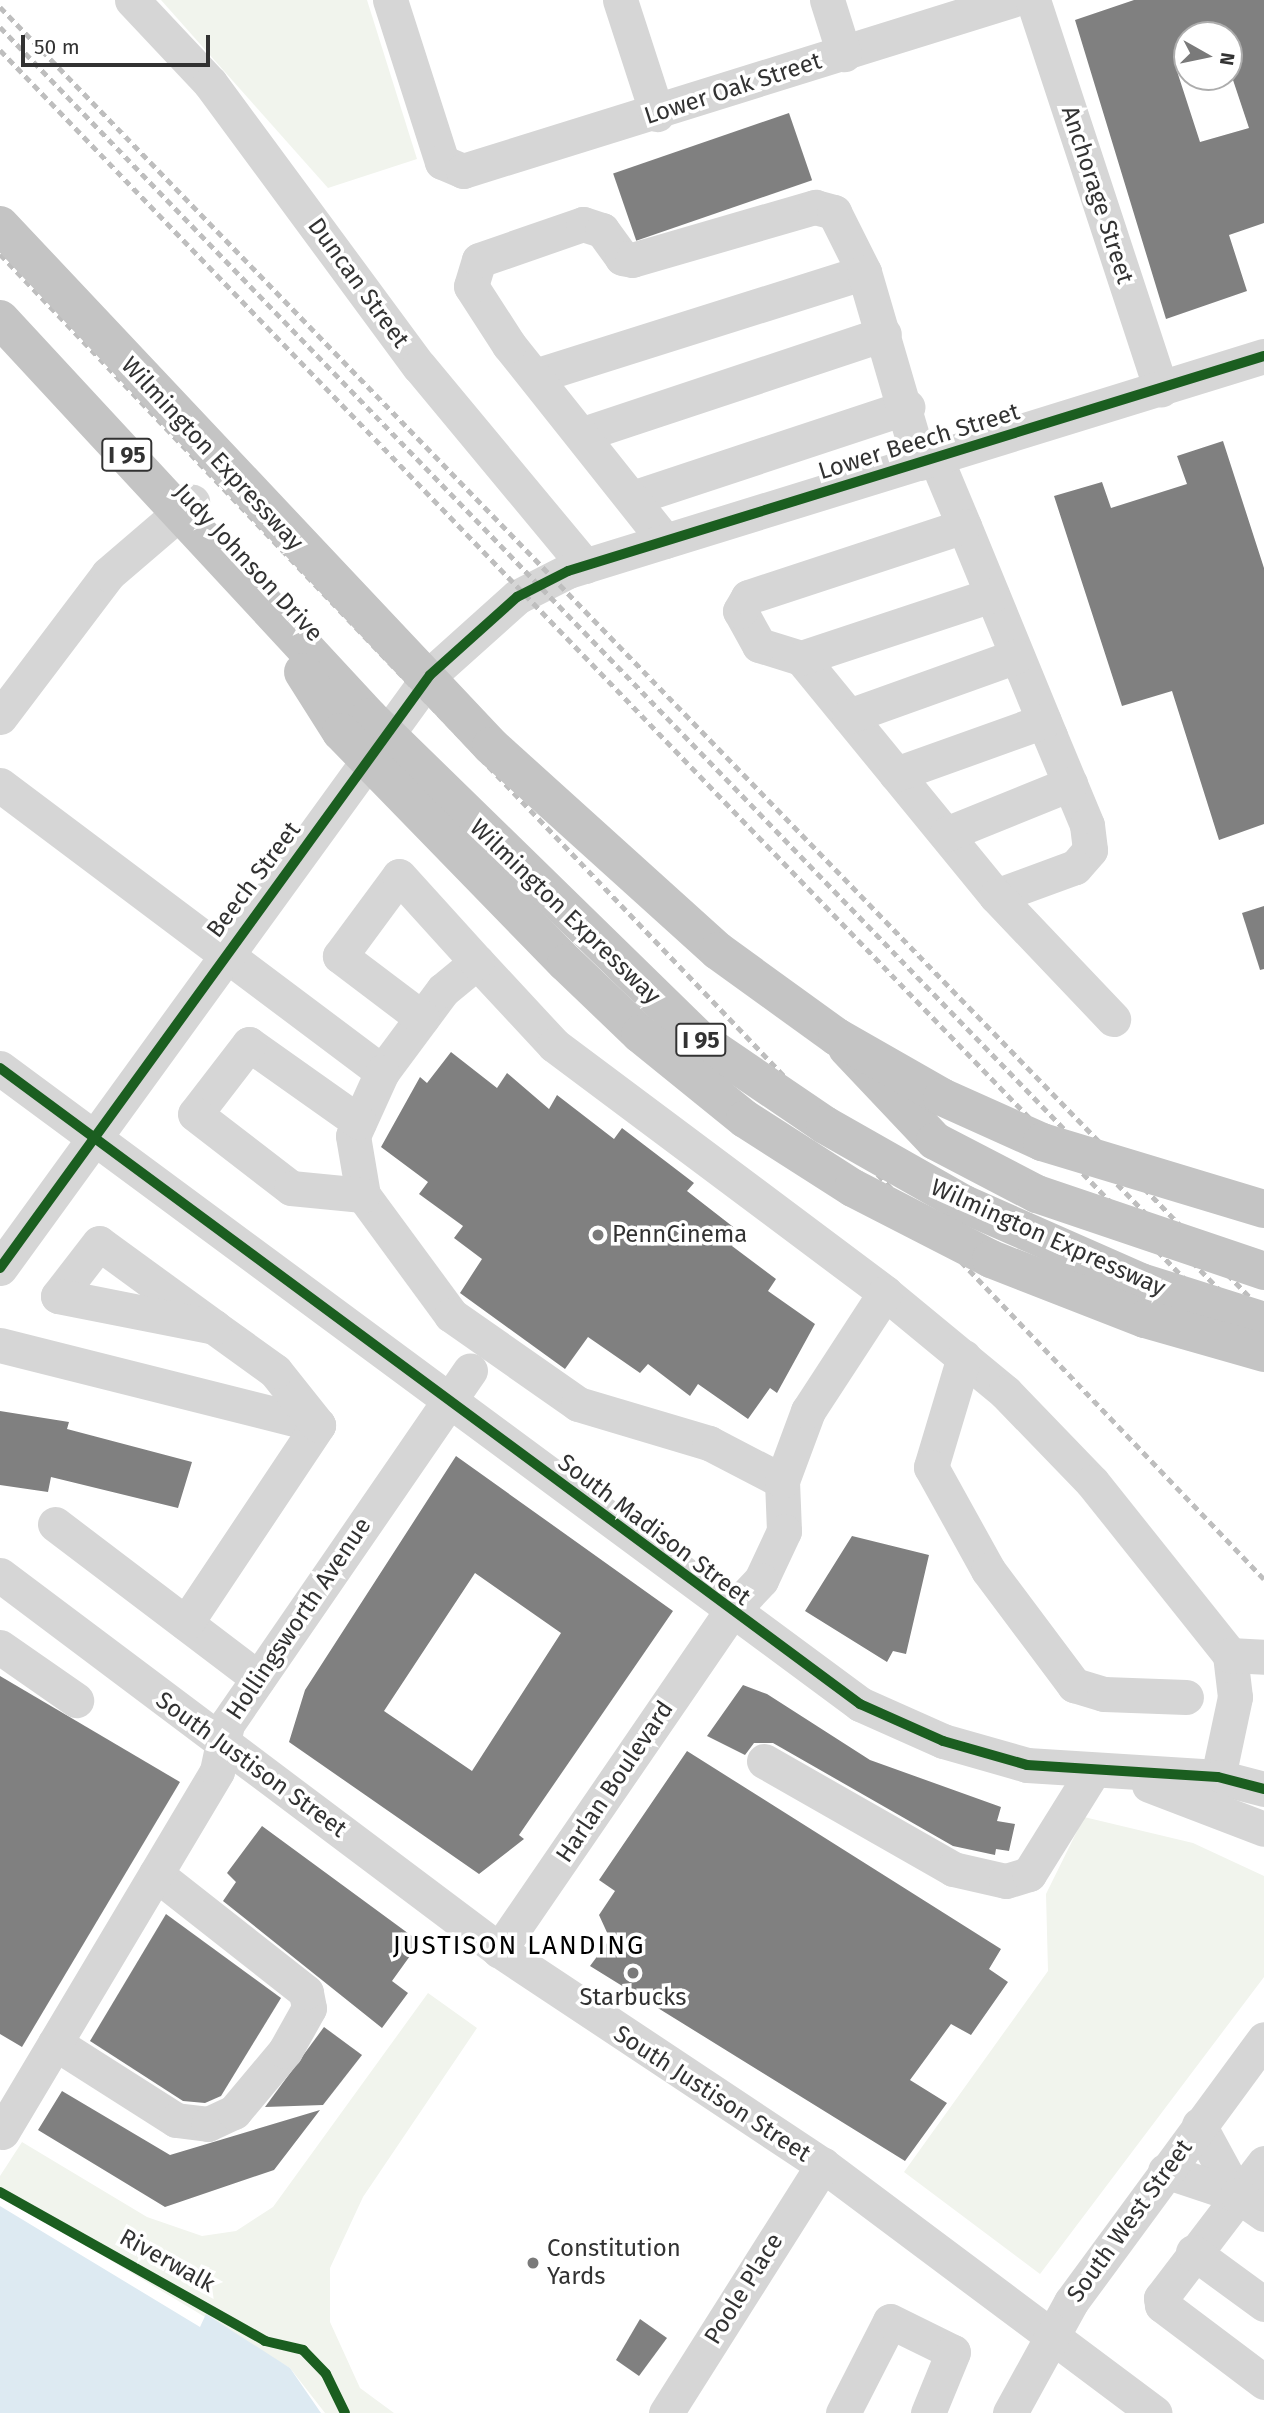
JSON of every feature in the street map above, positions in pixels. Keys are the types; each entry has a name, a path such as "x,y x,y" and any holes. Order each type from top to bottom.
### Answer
{"highway":[{"name":"Wilmington Expressway","path":"0,225 491,746 647,892 837,1037 942,1097 1042,1142 1264,1209"},
{"name":"Wilmington Expressway","path":"0,319 253,593 473,823 701,1040 825,1125 975,1210 1141,1282 1264,1321"},
{"path":"253,593 341,732 604,1001 734,1110 853,1188 991,1259 1145,1319 1264,1353"},
{"path":"837,1037 935,1141 1037,1194 1264,1271"}],"street":[{"name":"Duncan Street","path":"132,0 210,83 419,366 586,566"},
{"name":"Lower Oak Street","path":"390,0 439,154 454,170 483,169 1012,0"},
{"path":"620,0 657,114"},
{"path":"827,0 844,54"},
{"name":"Anchorage Street","path":"1033,0 1161,390"},
{"path":"666,541 635,497 535,376 471,286 479,260 583,224 602,230 622,258 632,260 825,209 851,236 907,407 928,461 964,526 1087,825 1090,850 1074,867 996,896"},
{"path":"535,376 864,272"},
{"name":"Judy Johnson Drive","path":"0,329 50,352 396,724"},
{"path":"583,434 884,334"},
{"name":"Lower Beech Street","path":"586,566 1264,356"},
{"path":"635,497 907,407"},
{"path":"0,717 108,574 191,502"},
{"path":"964,526 748,597 740,611 759,645 801,658 996,896 1113,1019"},
{"name":"Beech Street","path":"0,1267 227,950 447,655 517,597 586,566"},
{"path":"801,658 992,595"},
{"path":"849,716 1017,656"},
{"path":"896,774 1044,721"},
{"path":"946,834 1070,784"},
{"path":"0,785 227,950 382,1072"},
{"path":"422,1018 340,956 398,876 554,1045 885,1293 964,1357 1092,1482 1247,1656 1218,1777"},
{"path":"477,962 422,1018 382,1072 353,1136 363,1195 451,1315 578,1404 709,1443 782,1481 808,1411 885,1293"},
{"path":"359,1122 249,1044 195,1114 291,1188 363,1195"},
{"name":"South Madison Street","path":"0,1068 730,1613 895,1723 1017,1762 1101,1772 1218,1777 1264,1789"},
{"path":"214,1327 275,1371 318,1425"},
{"path":"0,1345 318,1425"},
{"path":"964,1357 930,1467 988,1570 1074,1685 1104,1695 1186,1697"},
{"name":"Hollingsworth Avenue","path":"2,2132 217,1771 227,1724 446,1401 470,1370"},
{"path":"186,1623 318,1425"},
{"name":"Harlan Boulevard","path":"499,1950 730,1613 761,1580 784,1531 782,1481"},
{"path":"55,1524 258,1678"},
{"name":"South Justison Street","path":"0,1575 499,1950 601,2023 823,2165 1052,2331 1155,2413"},
{"path":"0,1647 76,1700"},
{"path":"764,1761 953,1869 1006,1881 1029,1874 1101,1772"},
{"name":"South Madison Street","path":"1101,1772 1264,1829"},
{"path":"55,2043 176,2120 208,2124 234,2112 285,2051 309,2008 306,1992 156,1874"},
{"name":"South West Street","path":"1010,2413 1052,2331 1165,2171 1264,2039"},
{"path":"1199,2125 1251,2205"},
{"path":"1264,2163 1251,2205 1193,2252 1164,2289 1162,2305 1264,2382"},
{"name":"Poole Place","path":"666,2413 823,2165"},
{"path":"1165,2171 1251,2205"},
{"path":"1193,2252 1264,2304"},
{"path":"844,2413 890,2321 953,2352 928,2413"}],"shaded area":[{"path":"161,0 367,0 417,159 328,188"},
{"path":"1084,1817 1193,1843 1264,1876 1264,1977 1040,2274 904,2172 1048,1971 1046,1894"},
{"path":"428,1993 477,2028 363,2197 330,2268 330,2322 360,2388 394,2413 325,2413 290,2368 0,2194 0,2176 22,2142 147,2217 202,2236 236,2231 273,2207"},
{"path":"0,2206 200,2327 206,2314 290,2368 321,2413 0,2413"}],"building":[{"path":"1134,0 1264,0 1264,223 1229,235 1247,291 1166,319 1075,20"},
{"path":"789,113 812,180 636,241 613,174"},
{"path":"1223,441 1264,568 1264,824 1219,840 1172,691 1122,706 1054,496 1102,482 1111,508 1187,484 1177,456"},
{"path":"1264,906 1264,969 1260,970 1242,913"},
{"name":"PennCinema","path":"451,1052 497,1088 507,1073 549,1109 557,1095 614,1139 622,1128 694,1183 687,1191 741,1233 732,1246 776,1279 768,1291 815,1324 777,1393 770,1388 748,1419 698,1384 690,1396 648,1364 640,1373 588,1337 565,1369 460,1293 482,1259 454,1238 463,1226 419,1194 428,1182 381,1147 420,1077 427,1083"},
{"path":"0,1411 69,1422 67,1429 192,1462 178,1508 51,1477 48,1492 0,1485"},
{"path":"456,1456 673,1611 519,1835 524,1839 479,1874 289,1742 305,1690","holes":["475,1573 561,1633 472,1771 384,1711"]},
{"path":"852,1536 929,1555 906,1654 893,1651 887,1662 805,1611"},
{"path":"0,1676 180,1782 22,2047 0,2034"},
{"path":"743,1685 767,1694 870,1760 1001,1807 997,1821 1015,1824 1009,1851 996,1849 995,1855 953,1846 773,1743 754,1743 745,1755 707,1736"},
{"path":"687,1751 1001,1949 989,1969 1008,1982 971,2035 951,2024 910,2080 947,2103 905,2161 590,1966 610,1939 599,1915 615,1891 599,1880"},
{"path":"262,1826 420,1942 392,1981 408,1993 382,2028 223,1901 236,1882 227,1873"},
{"path":"166,1914 281,1998 221,2096 205,2103 183,2101 90,2041"},
{"path":"324,2027 362,2055 323,2105 265,2107"},
{"path":"62,2091 170,2155 320,2110 274,2170 165,2207 38,2130"},
{"path":"640,2319 667,2338 639,2376 616,2360"}],"railway":[{"path":"0,7 1264,1312"},
{"path":"0,27 1264,1336"},
{"path":"0,50 1264,1361"},
{"path":"0,254 1264,1579"}],"cycle path":[{"path":"0,1268 430,675 517,597 568,571 1264,356"},
{"path":"0,1068 860,1704 943,1741 1027,1765 1218,1777 1264,1789"},
{"name":"Riverwalk","path":"0,2192 265,2341 303,2350 326,2374 345,2413"}],"place":[{"name":"PennCinema","path":"598,1235"},
{"name":"Starbucks","path":"633,1973"},
{"name":"Constitution Yards","path":"533,2263"}],"district":[{"name":"JUSTISON LANDING","path":"519,1946"}]}
